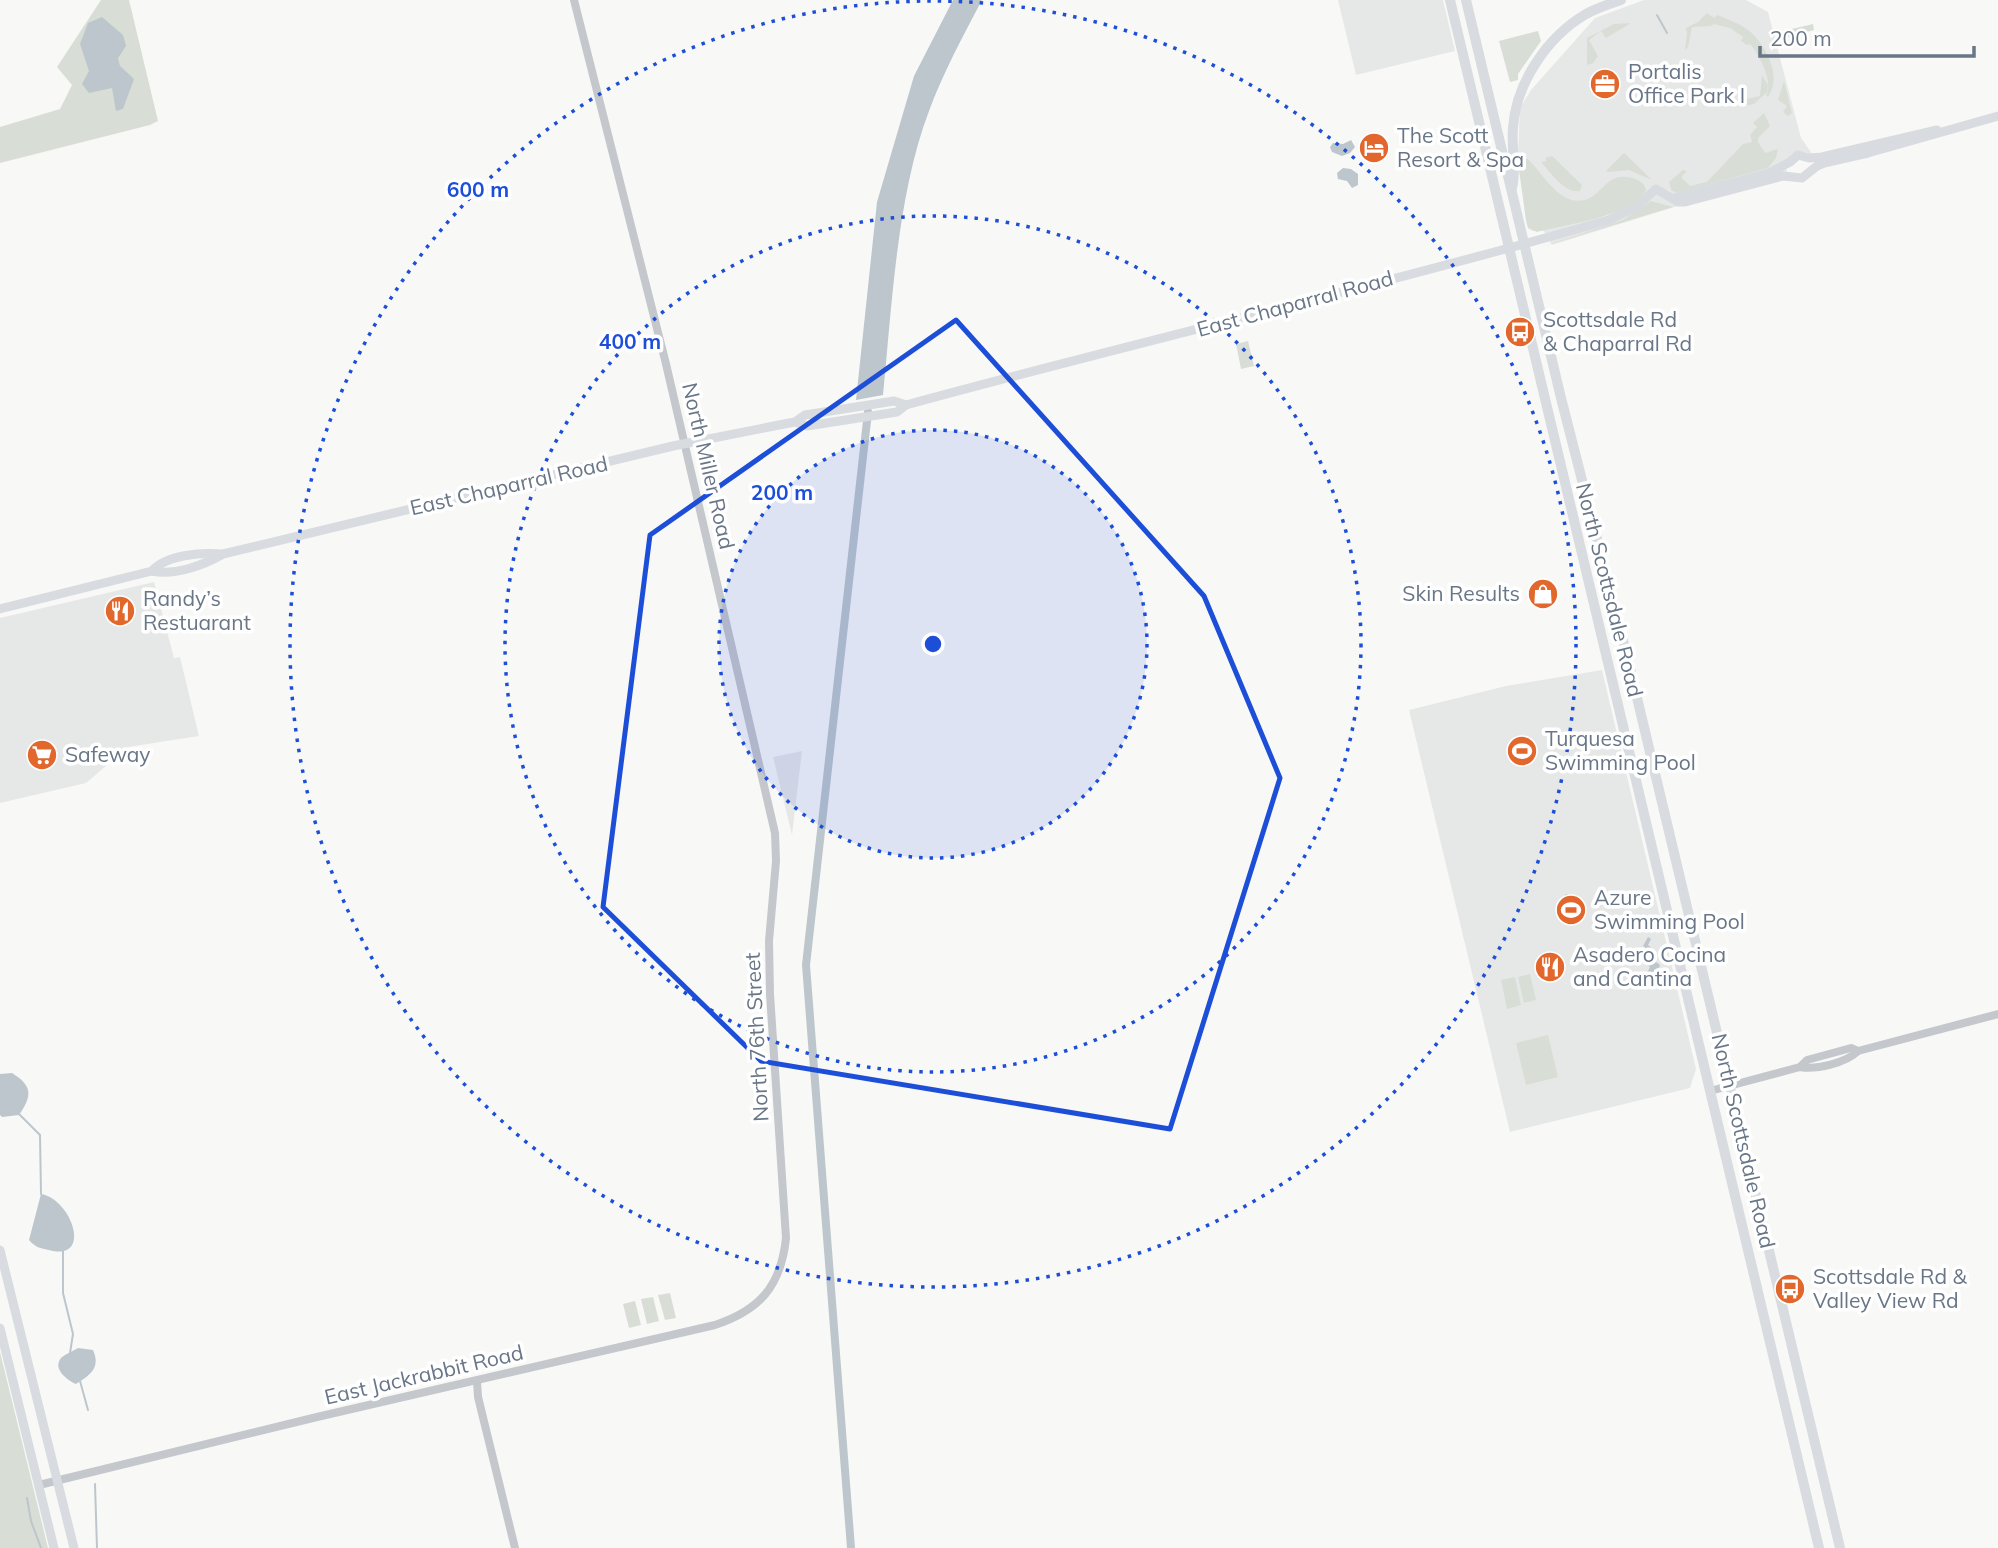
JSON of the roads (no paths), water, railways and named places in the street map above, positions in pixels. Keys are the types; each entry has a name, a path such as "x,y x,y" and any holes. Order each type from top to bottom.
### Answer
{"main road":[{"name":"North Scottsdale Road","path":"1450,0 1819,1548"},
{"name":"North Scottsdale Road","path":"1466,0 1690,918 1840,1548"},
{"path":"1511,190 1515,176 1514,118 1528,76 1550,45 1582,17 1621,0"},
{"path":"1949,129 1926,131 1809,158 1798,155 1790,162 1789,169 1793,175 1802,178 1812,169 1837,159 1868,153 1998,116"},
{"path":"1809,158 1812,169"},
{"name":"East Chaparral Road","path":"1761,179 1790,162"},
{"name":"East Chaparral Road","path":"795,422 807,426 887,415 906,405 981,383 1524,244 1609,220 1636,207 1656,189 1678,202 1695,201 1761,179 1793,175"},
{"name":"East Chaparral Road","path":"0,609 152,571 163,573 208,563 223,554 684,444 795,422 805,415 894,401 906,405"},
{"path":"1657,870 1677,867"},
{"path":"1670,923 1690,918"},
{"path":"0,1251 74,1548"},
{"path":"0,1328 54,1548"}],"street":[{"name":"North Miller Road","path":"574,0 684,444 772,818"},
{"name":"North 76th Street","path":"772,818 776,861 769,941 770,984 786,1238 784,1254"},
{"path":"1710,1091 1800,1066 1807,1060 1851,1048 1858,1051 1998,1014"},
{"name":"East Jackrabbit Road","path":"38,1485 727,1321 755,1307 765,1296 780,1270 784,1254"},
{"path":"477,1381 515,1548"}],"waterway":[{"path":"1657,15 1667,33"},
{"path":"851,1548 806,965 868,412"},
{"path":"19,1114 40,1135 41,1194"},
{"path":"63,1251 63,1293 73,1334 70,1353"},
{"path":"80,1381 88,1410"},
{"path":"95,1484 97,1548"},
{"path":"27,1498 31,1521 41,1548"}],"place":[{"name":"Portalis Office Park I","path":"1605,84"},
{"name":"The Scott Resort & Spa","path":"1374,148"},
{"name":"Scottsdale Rd & Chaparral Rd","path":"1520,332"},
{"name":"Skin Results","path":"1543,594"},
{"name":"Randy’s Restuarant","path":"120,611"},
{"name":"Turquesa Swimming Pool","path":"1522,751"},
{"name":"Safeway","path":"42,755"},
{"name":"Azure Swimming Pool","path":"1571,910"},
{"name":"Asadero Cocina and Cantina","path":"1550,967"},
{"name":"Scottsdale Rd & Valley View Rd","path":"1790,1289"}]}
